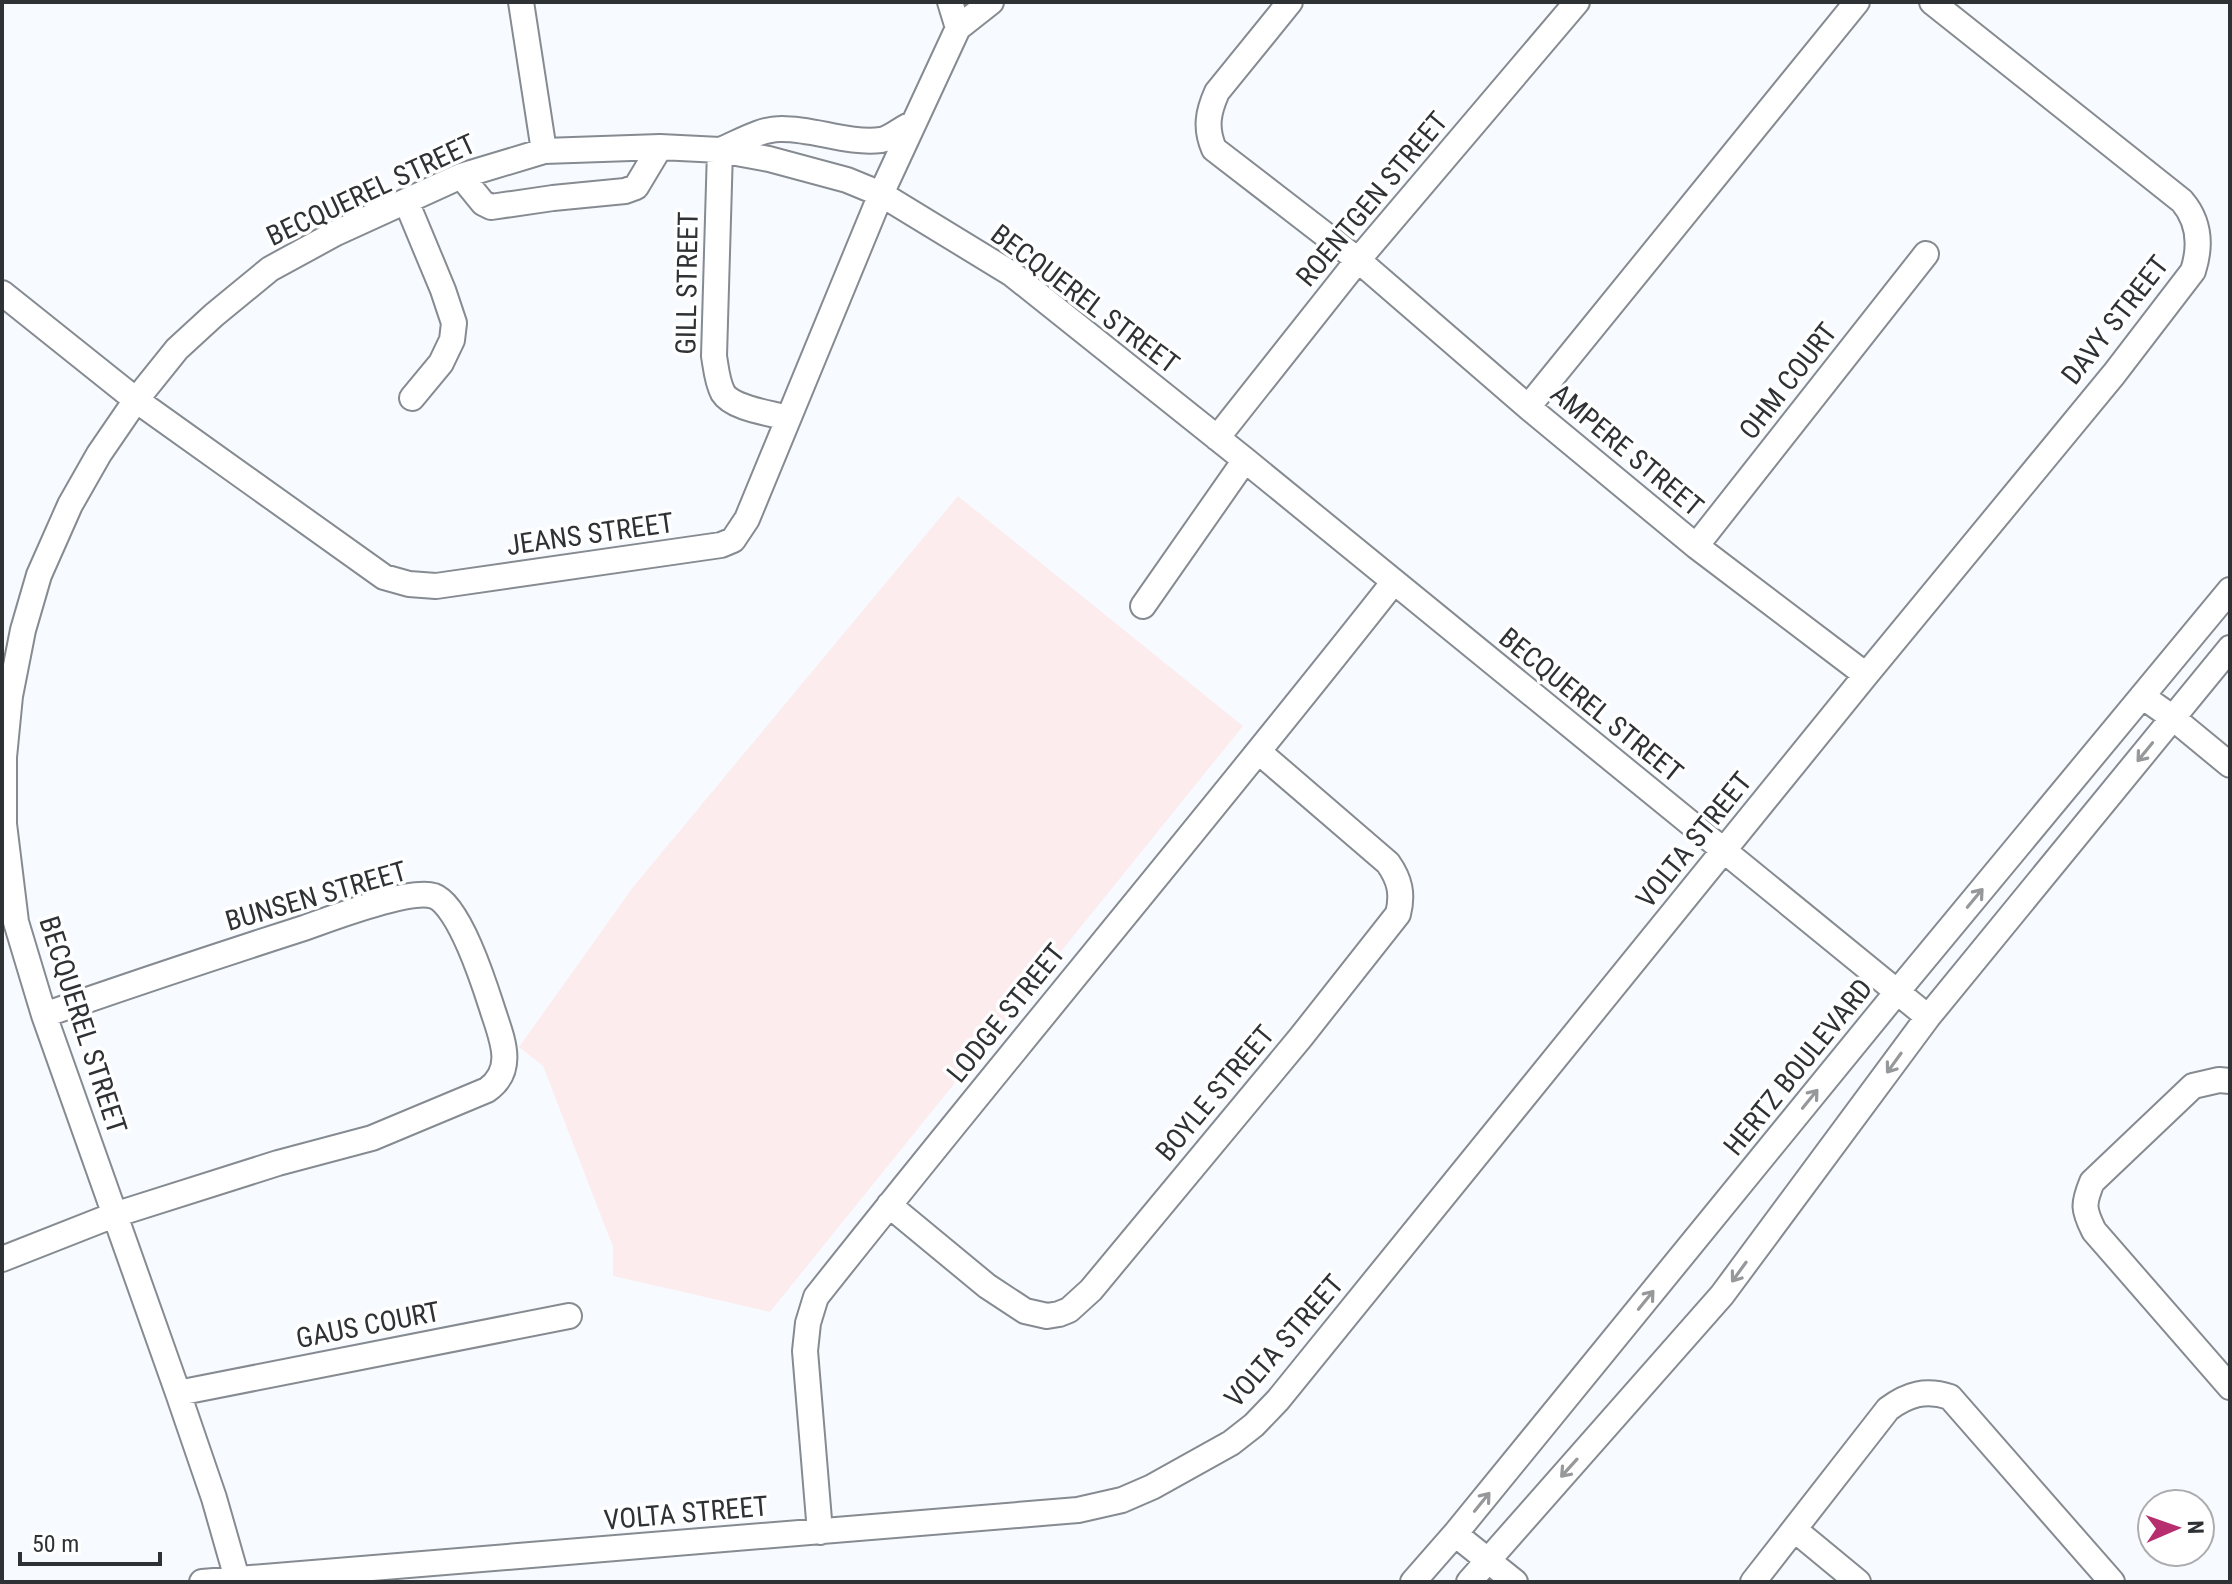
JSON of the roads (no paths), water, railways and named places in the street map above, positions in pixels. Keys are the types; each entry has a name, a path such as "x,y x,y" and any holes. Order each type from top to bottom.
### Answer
{"street":[{"path":"521,2 544,151"},
{"path":"950,2 958,28 991,2"},
{"name":"AMPERE STREET","path":"1290,2 1217,92 1210,108 1208,124 1214,149 1358,260 1528,407 1696,546 1866,675"},
{"name":"ROENTGEN STREET","path":"1217,438 1358,260 1577,2"},
{"path":"1528,407 1857,2"},
{"name":"DAVY STREET","path":"1866,675 2114,374 2193,271 2198,256 2197,227 2182,201 1932,2"},
{"name":"JEANS STREET","path":"136,400 384,577 409,584 436,586 721,545 733,540 747,519 881,194 958,28"},
{"path":"720,150 776,129 884,140 914,123"},
{"path":"461,176 483,203 491,207 625,191 636,187 660,147"},
{"name":"BECQUEREL STREET","path":"238,1580 214,1498 44,1015 16,922 4,824 4,757 10,696 23,630 39,575 70,505 99,454 136,400 177,349 270,269 336,233 461,176 544,151 660,147 720,150 769,159 847,180 881,194 1012,274 1928,1017"},
{"name":"GILL STREET","path":"720,150 714,356 718,379 724,395 735,404 788,418"},
{"path":"406,201 454,323 452,340 441,363 412,398"},
{"name":"OHM COURT","path":"1696,546 1926,254"},
{"path":"2,293 136,400"},
{"path":"1143,606 1245,460"},
{"name":"LODGE STREET","path":"820,1532 805,1351 808,1323 816,1297 1393,583"},
{"name":"HERTZ BOULEVARD","path":"1413,1582 2230,590"},
{"path":"1469,1582 1722,1295 1928,1017 2230,648"},
{"name":"VOLTA STREET","path":"202,1582 1078,1510 1132,1496 1231,1443 1278,1400 1866,675"},
{"path":"2142,696 2230,765"},
{"name":"BOYLE STREET","path":"889,1205 987,1286 1025,1311 1059,1314 1069,1310 1091,1290 1301,1037 1398,914 1400,887 1397,875 1388,863 1259,752"},
{"name":"BUNSEN STREET","path":"44,1015 359,910 419,895 435,896 449,909 480,972 498,1026 506,1063 501,1077 487,1090 372,1138 278,1163 114,1215"},
{"path":"2230,1081 2219,1080 2193,1086 2092,1182 2084,1202 2094,1231 2230,1387"},
{"path":"2,1259 114,1215"},
{"name":"GAUS COURT","path":"178,1393 569,1316"},
{"path":"1753,1582 1888,1409 1912,1395 1936,1392 1950,1397 2112,1582"},
{"path":"1795,1530 1858,1582"},
{"path":"1455,1534 1515,1582"}]}
